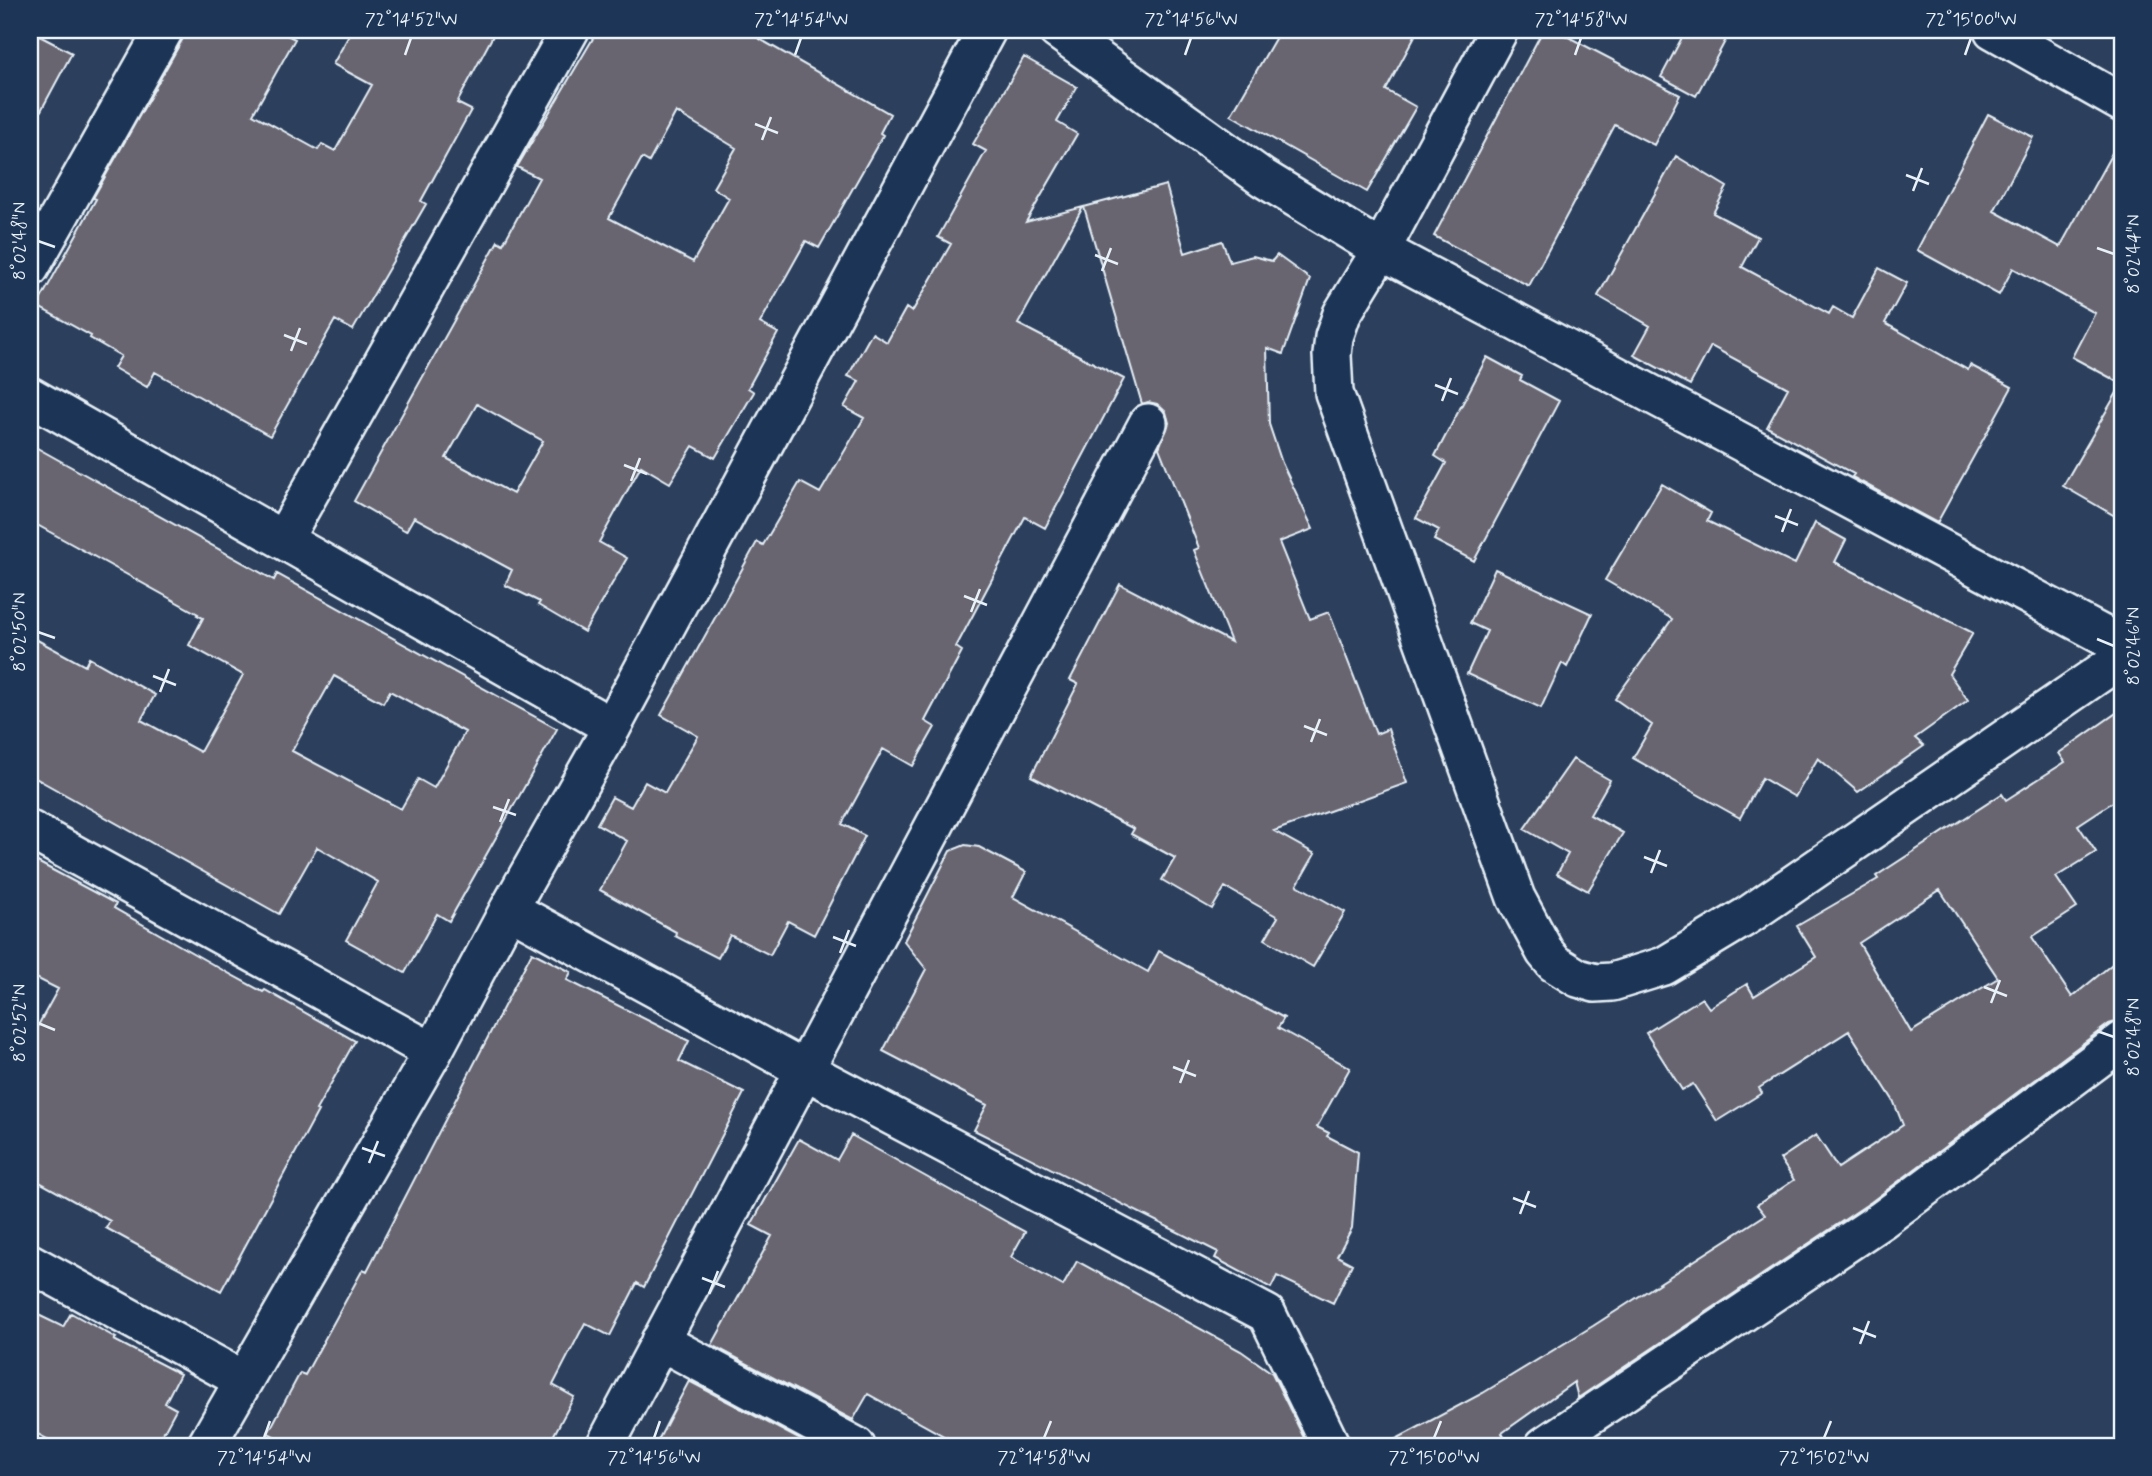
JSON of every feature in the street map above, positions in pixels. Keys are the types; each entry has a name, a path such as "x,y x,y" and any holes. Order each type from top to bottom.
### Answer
{"street":[{"path":"30,268 164,30"},
{"path":"284,540 570,30"},
{"path":"206,1446 433,1052 509,909 612,727 987,30"},
{"path":"1057,30 1263,178 1381,250 2122,645"},
{"path":"1499,30 1381,250 1342,314 1331,365 1334,393 1516,898 1545,952 1565,972 1595,983 1612,982 1664,966 1747,916 2122,658"},
{"path":"1993,30 2122,103"},
{"path":"30,396 612,727"},
{"path":"605,1446 1148,423"},
{"path":"30,830 433,1052"},
{"path":"509,909 803,1069 1267,1314 1331,1446"},
{"path":"1544,1446 1883,1219 2122,1041"},
{"path":"30,1263 243,1380"},
{"path":"660,1341 856,1446"}],"building":[{"path":"185,30 277,30 295,39 253,114 318,150 322,144 335,151 372,85 333,64 352,30 496,30 457,103 471,110 421,201 426,204 353,330 335,320 270,436 155,372 147,387 114,368 121,356 37,306"},
{"path":"598,30 744,30 890,114 880,133 883,135 819,248 806,241 760,323 778,333 748,388 754,392 715,458 693,446 670,483 641,466 599,542 627,558 584,632 538,605 540,602 505,585 512,570 414,517 406,531 354,501 498,241 503,244 539,178 517,167","holes":["676,112 736,148 713,188 729,198 693,262 609,218 642,158 649,162","477,404 543,441 513,494 446,458"]},
{"path":"1280,30 1418,30 1386,90 1416,107 1367,192 1231,115"},
{"path":"1543,30 1555,30 1680,95 1654,145 1615,125 1529,286 1434,236"},
{"path":"1686,30 1731,30 1696,96 1661,77"},
{"path":"30,31 72,53 30,131"},
{"path":"1024,57 1077,87 1057,122 1077,134 1026,222 1083,207 1018,324 1124,379 1045,528 1025,517 956,647 962,651 925,721 935,727 913,766 883,749 842,824 865,836 814,935 788,921 770,955 730,935 718,958 675,936 676,932 600,890 627,841 597,824 612,797 631,807 645,782 665,793 698,736 661,715 757,542 763,545 800,482 820,493 864,418 844,407 859,381 848,376 872,333 887,342 906,308 912,312 951,244 938,237 986,151 973,144"},
{"path":"1988,114 2033,137 1994,211 2060,247 2122,135 2122,384 2072,357 2095,313 2013,268 1999,295 1917,250"},
{"path":"1676,156 1727,187 1713,213 1758,237 1742,267 1829,314 1833,307 1852,318 1879,268 1907,283 1885,323 1968,370 1970,365 2012,387 1937,523 1767,427 1788,388 1711,346 1690,385 1634,355 1650,326 1598,296"},
{"path":"1166,185 1185,253 1222,241 1230,262 1253,256 1272,261 1277,255 1310,279 1283,354 1267,348 1269,424 1282,463 1313,529 1279,542 1310,619 1329,612 1376,734 1388,729 1407,783 1274,831 1315,854 1297,885 1345,912 1313,967 1265,939 1278,917 1225,887 1212,909 1162,880 1175,858 1131,834 1134,829 1031,776 1078,684 1070,680 1120,584 1231,642 1194,550 1199,548 1159,448 1169,423 1166,412 1157,404 1142,404 1084,207"},
{"path":"1487,357 1522,376 1520,380 1559,401 1474,561 1434,540 1439,530 1416,518 1446,463 1435,456"},
{"path":"2122,384 2122,520 2063,486"},
{"path":"30,444 274,580 277,574 557,729 449,921 437,914 405,973 346,940 378,882 317,847 279,914 30,775 30,636 85,666 89,658 155,695 141,720 200,752 243,675 189,645 203,618 198,614 30,521","holes":["334,676 383,703 390,691 465,732 434,788 418,779 401,809 292,751"]},
{"path":"1662,484 1711,513 1707,521 1795,564 1815,523 1846,540 1835,562 1973,633 1949,674 1968,700 1915,738 1924,746 1858,792 1818,758 1795,797 1762,778 1740,818 1633,758 1652,725 1615,699 1672,619 1605,580"},
{"path":"1495,569 1592,614 1567,667 1562,663 1541,708 1467,674 1487,631 1470,623"},
{"path":"2122,709 2122,796 2078,825 2096,852 2056,877 2077,908 2032,937 2072,997 2122,956 2122,1020 2109,1024 1871,1202 1578,1398 1574,1382 1502,1433 1509,1446 1383,1446 1483,1393 1765,1215 1757,1205 1794,1180 1780,1159 1816,1135 1838,1168 1903,1125 1893,1100 1849,1031 1759,1088 1762,1093 1717,1121 1693,1084 1682,1090 1646,1033 1702,998 1709,1008 1747,984 1754,996 1816,957 1797,926 1878,879 1876,876 2002,794 2006,800 2065,762 2059,753","holes":["1940,890 1998,978 1911,1032 1859,943"]},
{"path":"1573,759 1610,780 1590,815 1623,833 1588,891 1557,874 1568,854 1524,829"},
{"path":"965,845 979,847 1026,872 1013,897 1148,972 1159,951 1284,1018 1278,1028 1350,1068 1317,1127 1329,1133 1327,1136 1358,1152 1352,1228 1337,1256 1352,1264 1333,1303 1277,1276 1271,1288 1215,1258 1218,1252 974,1130 987,1105 883,1051 926,969 904,941 950,851"},
{"path":"30,858 116,904 114,908 219,968 263,992 265,990 355,1041 221,1291 106,1228 110,1221 30,1177 30,1040 58,989 30,975"},
{"path":"532,952 571,972 567,980 689,1041 679,1061 744,1093 644,1287 637,1283 610,1336 585,1323 553,1385 574,1397 548,1446 292,1446 268,1433 300,1373 305,1375 363,1269 367,1271"},
{"path":"851,1135 1025,1232 1011,1257 1063,1286 1077,1261 1241,1351 1272,1373 1308,1446 962,1446 868,1394 853,1420 712,1345 772,1236 751,1225 799,1139 837,1160"},
{"path":"30,1311 63,1327 71,1313 116,1338 114,1340 180,1374 165,1403 176,1409 156,1446 60,1446 30,1430"},
{"path":"689,1381 812,1446 655,1446"}]}
